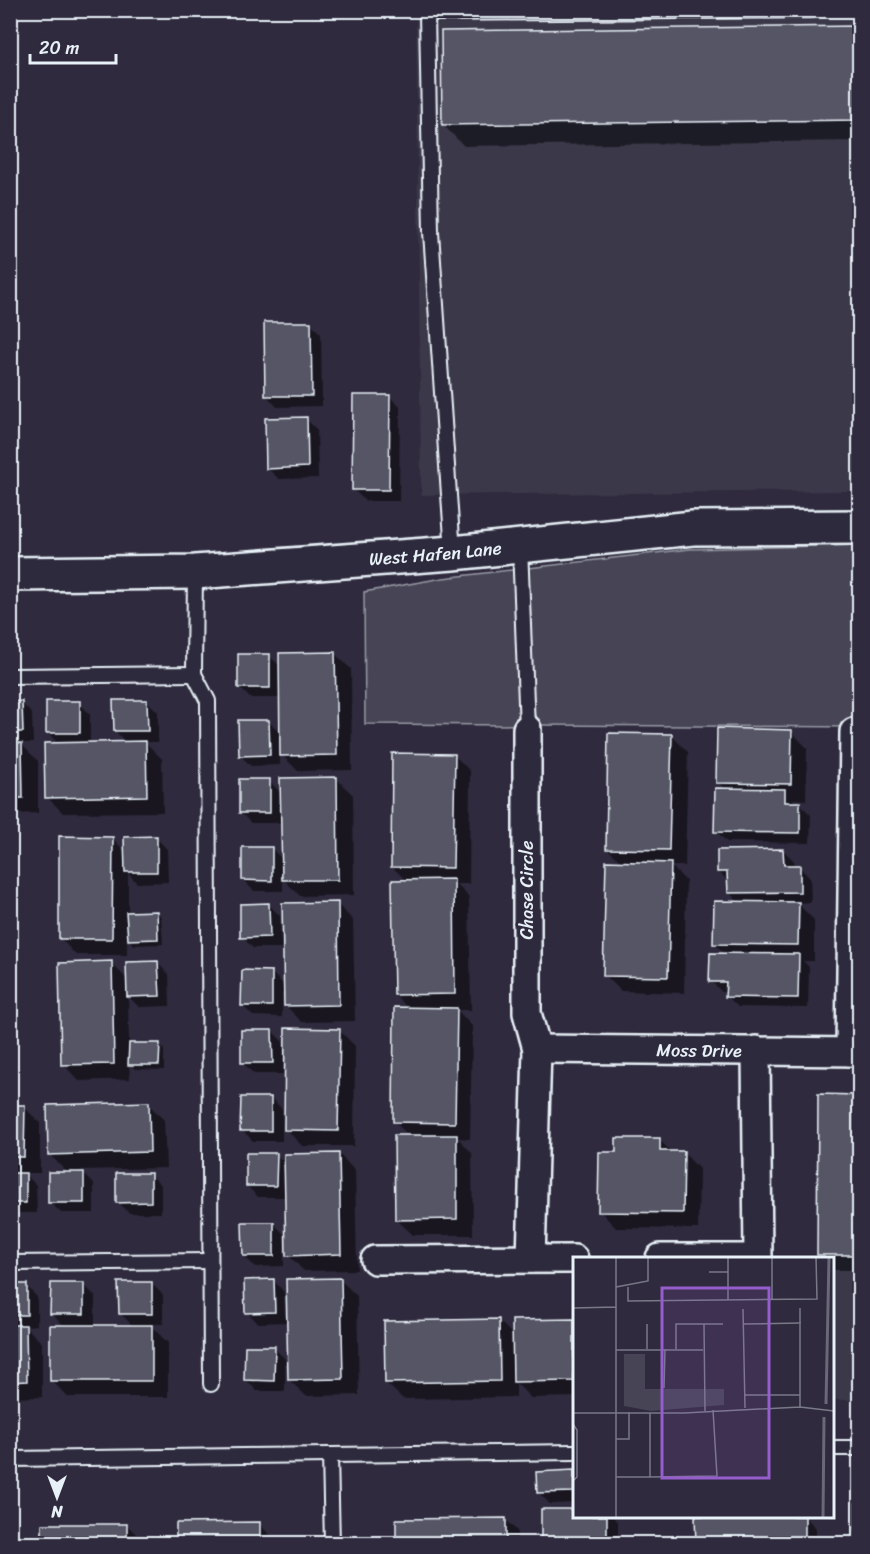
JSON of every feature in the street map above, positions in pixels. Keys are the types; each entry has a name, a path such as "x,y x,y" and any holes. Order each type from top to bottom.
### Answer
{"main road":[{"name":"West Hafen Lane","path":"10,574 195,572 453,553 693,528 860,527"}],"street":[{"name":"Chase Circle","path":"527,729 527,1013 537,1048 531,1259"},
{"path":"854,732 855,1052"},
{"name":"Moss Drive","path":"537,1048 855,1052"},
{"path":"756,1050 758,1257"},
{"path":"375,1260 573,1259"}],"lane":[{"path":"453,553 432,232 427,14 810,10"},
{"path":"520,546 527,729"},
{"path":"195,572 194,674 208,700 211,1384"},
{"path":"10,676 194,674"},
{"path":"10,1263 210,1261"},
{"path":"834,1448 860,1448"},
{"path":"10,1459 573,1452"},
{"path":"330,1455 332,1544"}],"shaded area":[{"path":"416,11 859,11 859,491 421,495"},
{"path":"859,545 859,727 365,724 364,592 443,578 690,549"},
{"path":"834,1258 859,1258 859,1400 834,1400"}],"building":[{"path":"860,26 860,120 442,125 441,31"},
{"path":"264,322 311,322 312,396 265,396"},
{"path":"353,395 390,395 389,490 352,490"},
{"path":"307,417 308,467 266,469 265,418"},
{"path":"335,652 337,755 280,756 279,653"},
{"path":"238,654 270,654 270,688 238,688"},
{"path":"113,700 147,700 148,731 114,731"},
{"path":"22,701 23,732 10,732 10,702"},
{"path":"46,701 80,701 80,733 46,733"},
{"path":"238,720 269,720 270,755 239,756"},
{"path":"717,728 792,730 791,784 716,783"},
{"path":"608,733 672,734 669,850 606,849"},
{"path":"146,741 147,796 45,798 44,743"},
{"path":"10,743 22,743 23,798 10,798"},
{"path":"392,753 455,754 453,868 391,867"},
{"path":"337,777 338,880 282,880 280,778"},
{"path":"239,779 270,779 270,813 239,813"},
{"path":"715,788 785,789 785,802 800,802 800,833 714,832"},
{"path":"59,836 113,837 112,939 59,939"},
{"path":"157,836 157,872 125,872 124,837"},
{"path":"242,847 272,847 272,881 242,880"},
{"path":"783,849 784,865 800,865 800,892 728,893 727,872 717,872 717,850"},
{"path":"606,861 671,863 668,977 603,976"},
{"path":"454,879 455,994 394,995 392,880"},
{"path":"714,901 799,902 798,945 713,944"},
{"path":"338,902 339,1005 284,1006 282,903"},
{"path":"269,903 270,937 240,938 240,904"},
{"path":"157,911 158,939 128,940 126,912"},
{"path":"710,953 799,954 798,998 725,997 726,982 709,982"},
{"path":"112,961 114,1064 61,1065 59,963"},
{"path":"158,961 160,996 127,997 126,962"},
{"path":"242,970 272,971 272,1006 241,1006"},
{"path":"394,1007 457,1008 455,1123 393,1122"},
{"path":"285,1028 340,1029 338,1131 284,1130"},
{"path":"241,1030 272,1030 273,1063 241,1063"},
{"path":"129,1043 160,1043 159,1065 128,1065"},
{"path":"818,1094 857,1095 856,1255 817,1255"},
{"path":"241,1097 271,1097 271,1131 240,1131"},
{"path":"149,1102 150,1152 48,1155 47,1105"},
{"path":"10,1105 25,1105 24,1157 10,1157"},
{"path":"394,1135 457,1135 457,1219 395,1220"},
{"path":"616,1138 660,1138 660,1151 684,1151 683,1213 598,1212 599,1152 616,1152"},
{"path":"246,1153 277,1153 276,1186 246,1186"},
{"path":"339,1153 341,1254 286,1256 284,1154"},
{"path":"48,1172 84,1172 84,1203 48,1203"},
{"path":"10,1173 26,1173 26,1203 10,1203"},
{"path":"116,1173 151,1173 151,1202 116,1203"},
{"path":"242,1222 274,1222 274,1256 243,1256"},
{"path":"341,1278 343,1379 288,1380 286,1279"},
{"path":"274,1279 275,1312 245,1313 244,1280"},
{"path":"118,1282 152,1282 152,1314 119,1314"},
{"path":"51,1283 84,1283 84,1314 50,1314"},
{"path":"10,1284 27,1284 27,1315 10,1315"},
{"path":"499,1319 500,1381 385,1383 384,1321"},
{"path":"573,1319 573,1381 513,1382 512,1320"},
{"path":"10,1325 26,1325 27,1381 10,1382"},
{"path":"50,1325 152,1325 152,1381 50,1381"},
{"path":"245,1346 275,1346 274,1381 244,1380"},
{"path":"573,1470 573,1492 537,1493 536,1472"},
{"path":"856,1503 860,1503 860,1544 856,1544"},
{"path":"541,1509 573,1509 573,1518 607,1518 607,1544 541,1544"},
{"path":"506,1518 506,1544 396,1544 396,1519"},
{"path":"695,1518 805,1518 805,1544 696,1544"},
{"path":"260,1522 260,1544 176,1544 176,1523"},
{"path":"42,1524 127,1524 127,1544 42,1544"}]}
